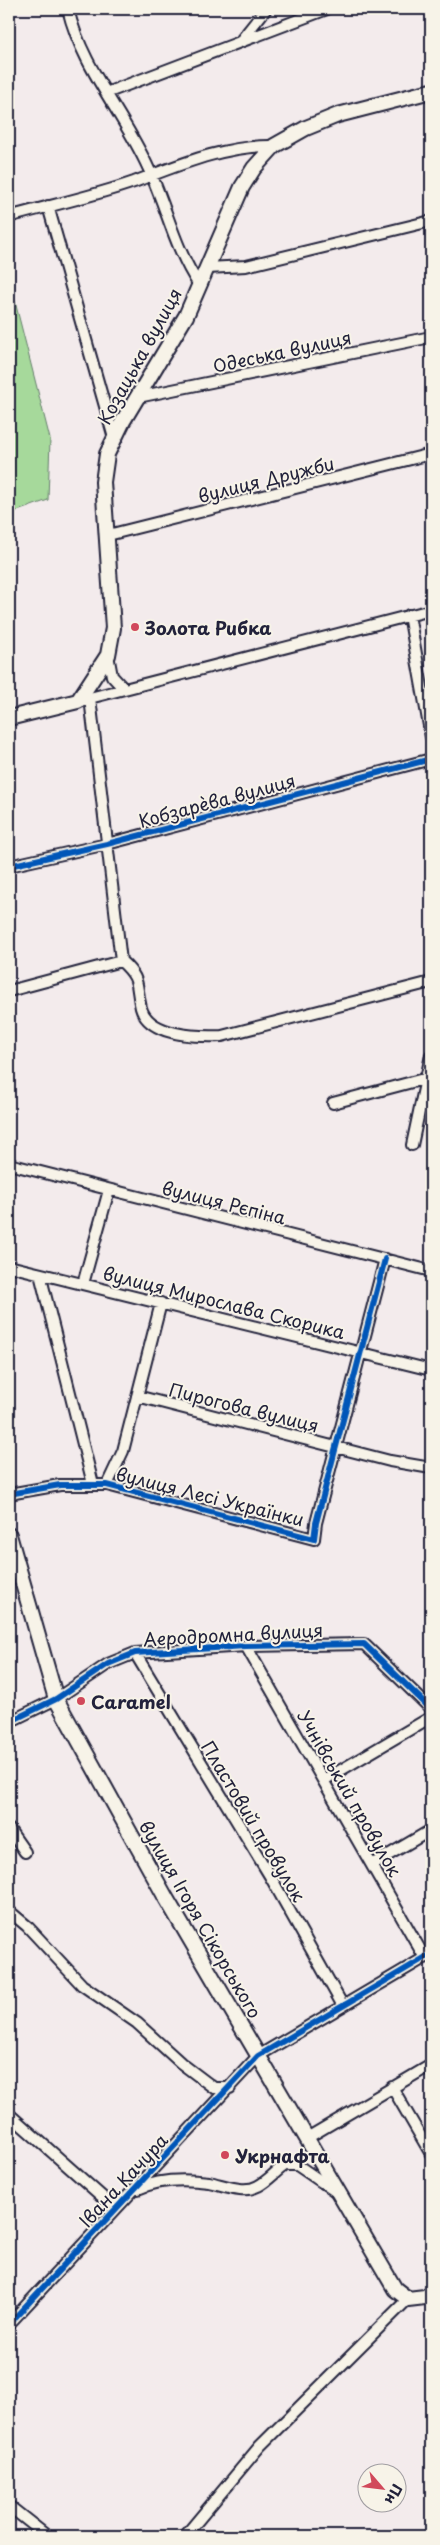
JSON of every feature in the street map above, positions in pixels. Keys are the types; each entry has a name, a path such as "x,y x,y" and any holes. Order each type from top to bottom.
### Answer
{"main road":[{"name":"Козацька вулиця","path":"84,699 108,655 113,628 108,535 102,482 107,454 114,438 180,328 242,187 254,168 274,146 326,119 431,91"},
{"path":"9,718 84,699"},
{"name":"вулиця Ігоря Сікорського","path":"9,1535 56,1699 166,1898 338,2193 395,2289 408,2299"},
{"path":"408,2299 429,2297"}],"street":[{"path":"68,9 71,24 86,59 135,141 151,174 181,255 199,285"},
{"path":"241,40 266,9"},
{"path":"106,93 241,40 327,9"},
{"path":"12,216 132,182 151,174 240,147 274,146"},
{"path":"48,206 114,438"},
{"path":"206,268 246,266 431,221"},
{"name":"Одеська вулиця","path":"138,397 431,337"},
{"name":"вулиця Дружби","path":"108,535 431,454"},
{"path":"431,610 84,699 107,844 121,960 134,972 146,1020 154,1027 197,1037 222,1036 431,982"},
{"path":"409,615 431,737"},
{"path":"108,655 112,676 124,689"},
{"name":"Кобзарèва вулиця","path":"9,866 107,844 431,759"},
{"path":"9,991 121,960"},
{"path":"412,1145 429,1077 431,1055"},
{"path":"333,1103 429,1077"},
{"name":"вулиця Рєпіна","path":"9,1164 431,1271"},
{"path":"83,1284 109,1190"},
{"path":"336,1447 385,1259"},
{"name":"вулиця Мирослава Скорика","path":"9,1266 431,1370"},
{"path":"40,1274 93,1484"},
{"path":"107,1485 123,1451 161,1303"},
{"name":"Пирогова вулиця","path":"137,1396 390,1462 431,1468"},
{"name":"вулиця Лесі Українки","path":"9,1494 60,1485 107,1485 314,1539 316,1523 336,1447"},
{"name":"Аеродромна вулиця","path":"9,1722 56,1699 108,1664 135,1653 246,1646 366,1646 431,1709"},
{"name":"Учнівський провулок","path":"246,1646 428,1956"},
{"name":"Пластовий провулок","path":"135,1653 270,1876 343,2006"},
{"path":"324,1780 431,1718"},
{"path":"9,1829 25,1852"},
{"path":"373,1864 431,1830"},
{"path":"9,1911 27,1926 82,1985 137,2023 181,2063 214,2088 230,2088"},
{"name":"Івана Качура","path":"9,2324 258,2056 428,1956"},
{"path":"307,2138 431,2065"},
{"path":"392,2087 431,2154"},
{"path":"9,2114 107,2201 120,2204"},
{"path":"131,2193 150,2183 171,2181 208,2182 243,2190 258,2187 285,2165 297,2165 338,2193"},
{"path":"185,2536 260,2446 408,2299"},
{"path":"9,2506 47,2536"}],"green space":[{"path":"9,278 50,439 48,500 9,514"}],"cycle path":[{"path":"9,866 107,844 431,759"},
{"path":"9,1494 60,1485 107,1485 314,1539 316,1523 385,1259"},
{"path":"9,1722 56,1699 108,1664 135,1653 246,1646 364,1644 431,1709"},
{"path":"9,2324 258,2056 431,1954"}],"place":[{"name":"Золота Рибка","path":"135,627"},
{"name":"Caramel","path":"81,1701"},
{"name":"Укрнафта","path":"225,2155"}]}
